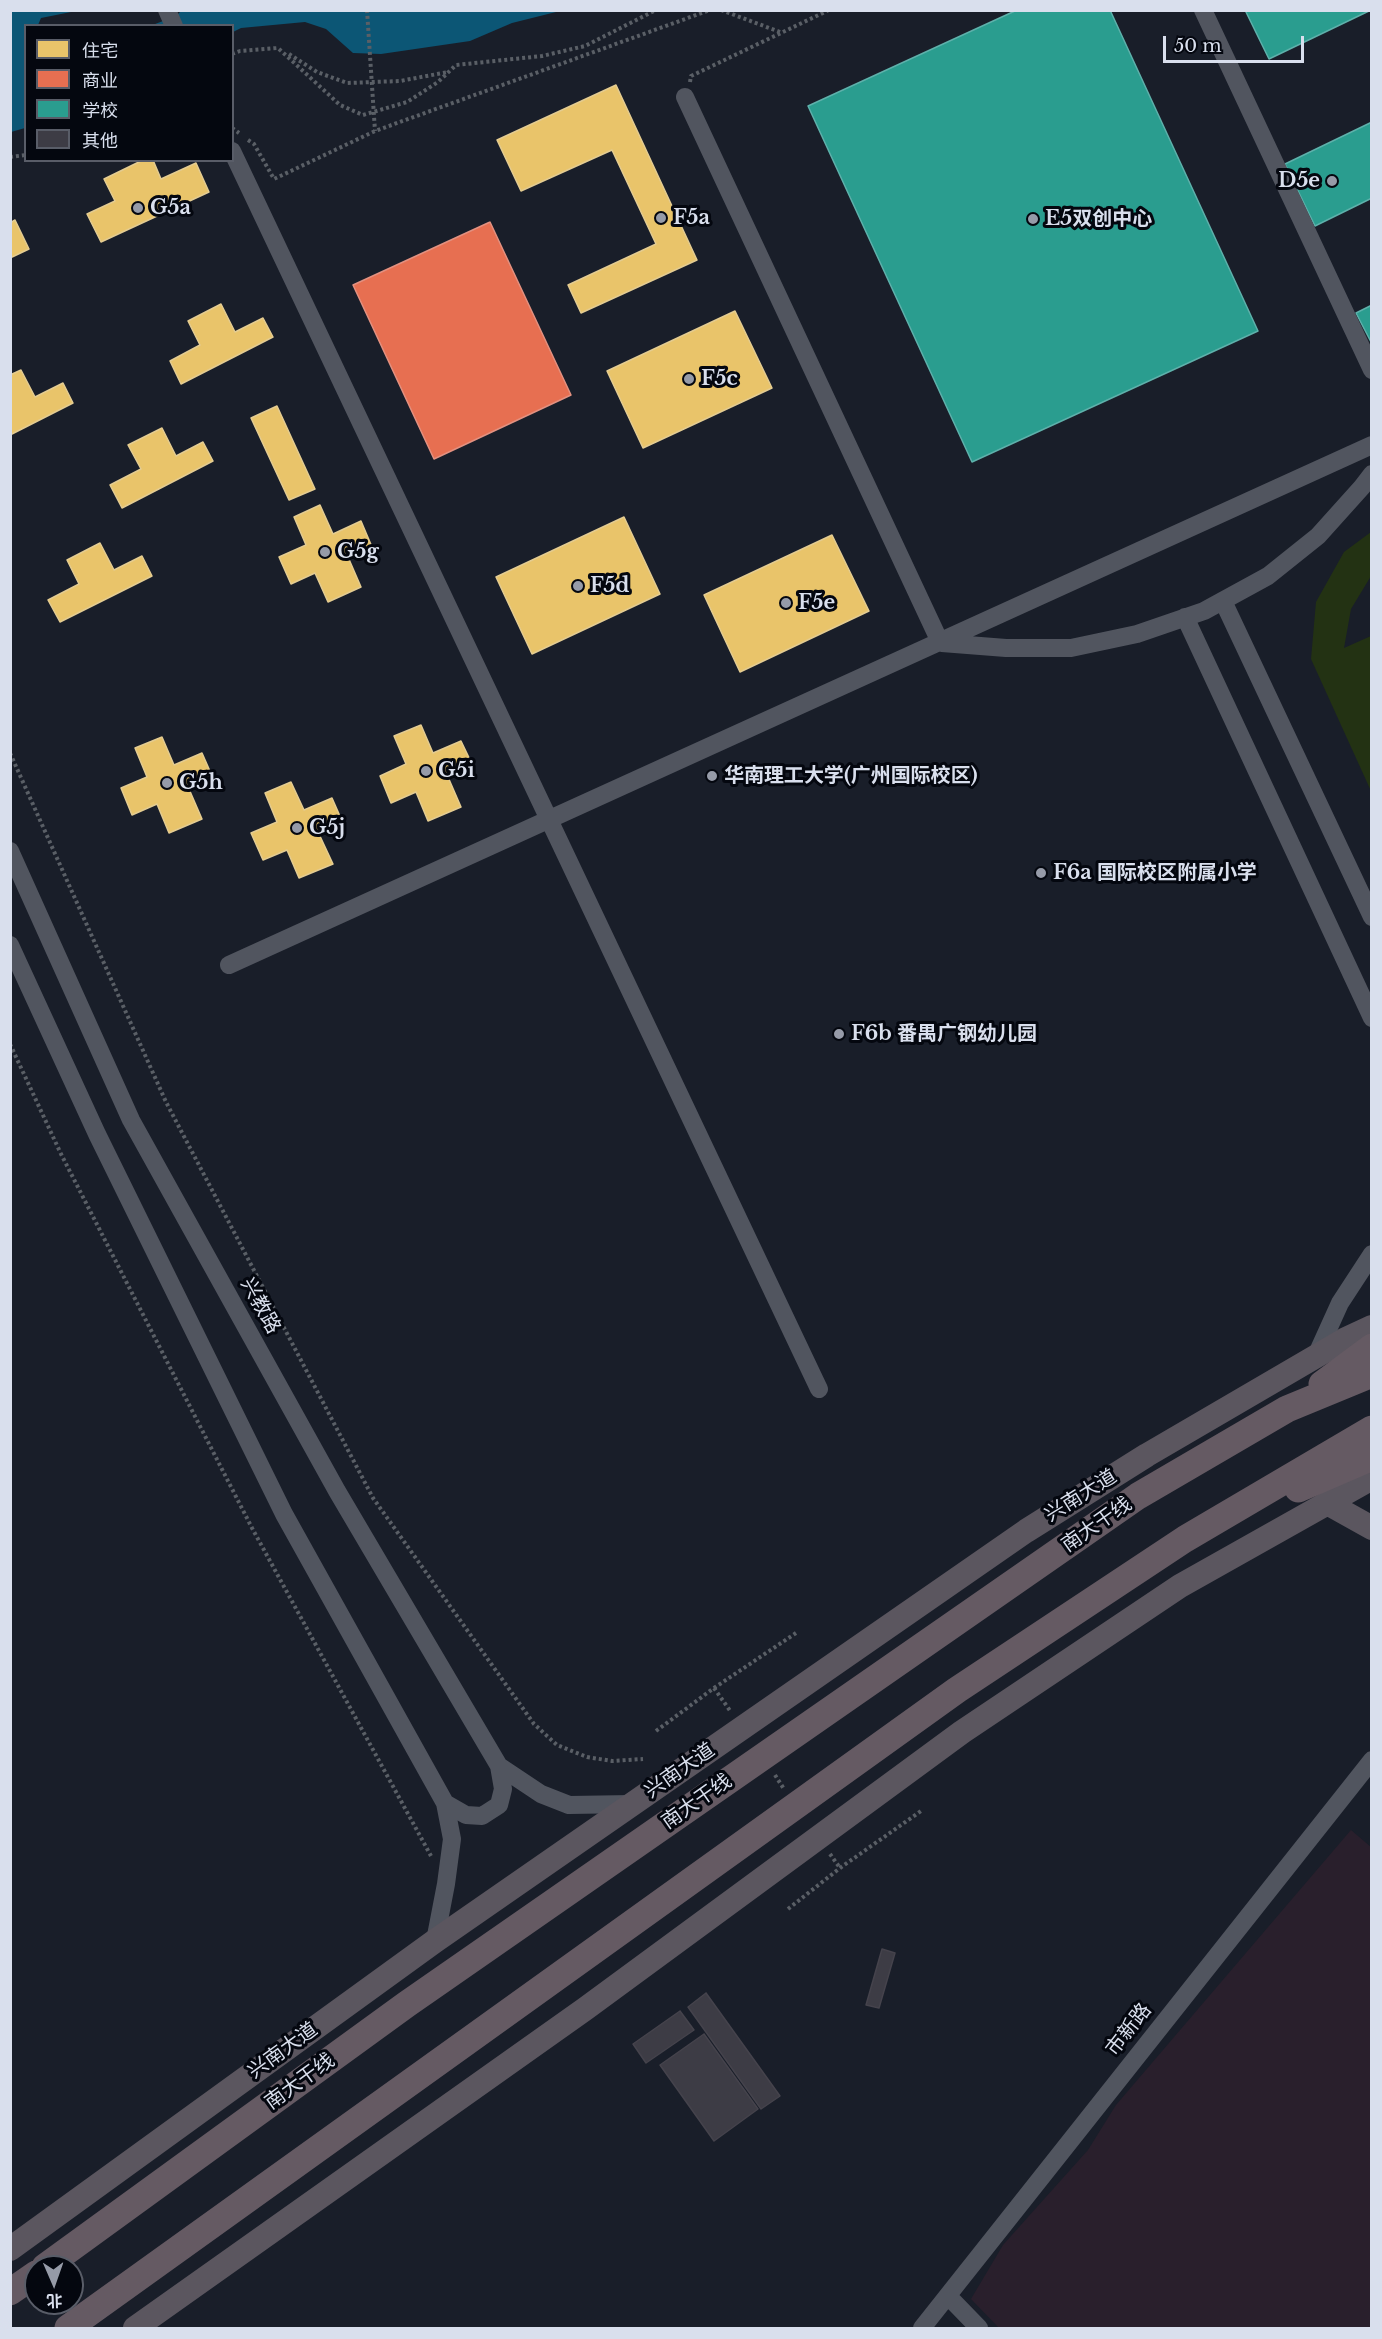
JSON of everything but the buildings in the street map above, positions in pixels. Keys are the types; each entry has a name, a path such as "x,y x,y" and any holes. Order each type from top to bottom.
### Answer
{"highway":[{"path":"1287,1409 1371,1347"},
{"name":"南大干线","path":"62,2255 407,2004 1138,1496 1287,1409 1371,1374"},
{"path":"68,2328 957,1690 1185,1539 1371,1429"},
{"path":"1185,1539 1371,1457"},
{"path":"10,2292 24,2282"}],"main road":[{"name":"兴南大道","path":"10,2249 435,1941 1026,1531 1147,1455 1371,1326"},
{"path":"135,2328 576,2016 962,1732 1180,1586 1329,1504 1371,1478"},
{"path":"1329,1504 1371,1528"}],"street":[{"path":"167,10 173,24"},
{"path":"1203,10 1371,370"},
{"path":"685,97 940,642"},
{"path":"234,155 819,1389"},
{"path":"229,964 1371,445"},
{"path":"940,642 1006,648 1071,648 1137,634 1185,617 1223,601 1268,576 1318,536 1362,488 1371,474"},
{"path":"1223,601 1371,917"},
{"path":"1185,617 1371,1018"},
{"name":"兴教路","path":"10,851 131,1120 337,1491 499,1766"},
{"path":"10,945 97,1134 284,1514 444,1803 452,1839 435,1941"},
{"path":"1316,1356 1340,1303 1371,1254"},
{"name":"市新路","path":"923,2328 1371,1760"},
{"path":"444,1803 466,1815 482,1816 499,1805 503,1789 499,1766"},
{"path":"499,1766 541,1794 569,1805 632,1804"},
{"path":"948,2296 980,2328"}],"path":[{"path":"367,10 375,131"},
{"path":"278,48 340,105 363,115 407,102 456,65 542,56 585,46 656,10"},
{"path":"234,129 254,144 274,179 375,131 710,10"},
{"path":"721,10 781,33"},
{"path":"685,97 691,76 829,10"},
{"path":"234,53 278,48 317,72 347,82 400,81 448,72"},
{"path":"10,753 166,1102 374,1498 534,1724 557,1745 587,1757 612,1761 643,1759"},
{"path":"10,1044 61,1154 252,1528 446,1884"},
{"path":"656,1731 714,1688 796,1633"},
{"path":"714,1688 734,1717"},
{"path":"774,1773 787,1792"},
{"path":"788,1909 840,1868 921,1811"},
{"path":"827,1849 840,1868"}],"shaded area":[{"path":"1351,1830 1372,1848 1371,2328 999,2328 971,2299 1003,2245 1088,2150 1116,2105"}],"green space":[{"path":"1371,532 1371,576 1351,609 1344,648 1371,636 1371,791 1311,659 1316,602 1344,552"}],"water":[{"path":"67,10 71,12 41,18 38,24 24,24 24,128 11,132 11,11"},
{"path":"182,10 560,11 512,23 470,41 381,54 353,53 326,29 305,22 241,28 234,32 234,24 155,24 176,16"}],"place":[{"name":"D5e","path":"1332,181"},
{"name":"G5a","path":"138,208"},
{"name":"F5a","path":"661,218"},
{"name":"E5双创中心","path":"1033,219"},
{"name":"F5c","path":"689,379"},
{"name":"G5g","path":"325,552"},
{"name":"F5d","path":"578,586"},
{"name":"F5e","path":"786,603"},
{"name":"G5i","path":"426,771"},
{"name":"华南理工大学(广州国际校区)","path":"712,776"},
{"name":"G5h","path":"167,783"},
{"name":"G5j","path":"297,828"},
{"name":"F6a 国际校区附属小学","path":"1041,873"},
{"name":"F6b 番禺广钢幼儿园","path":"839,1034"}]}
